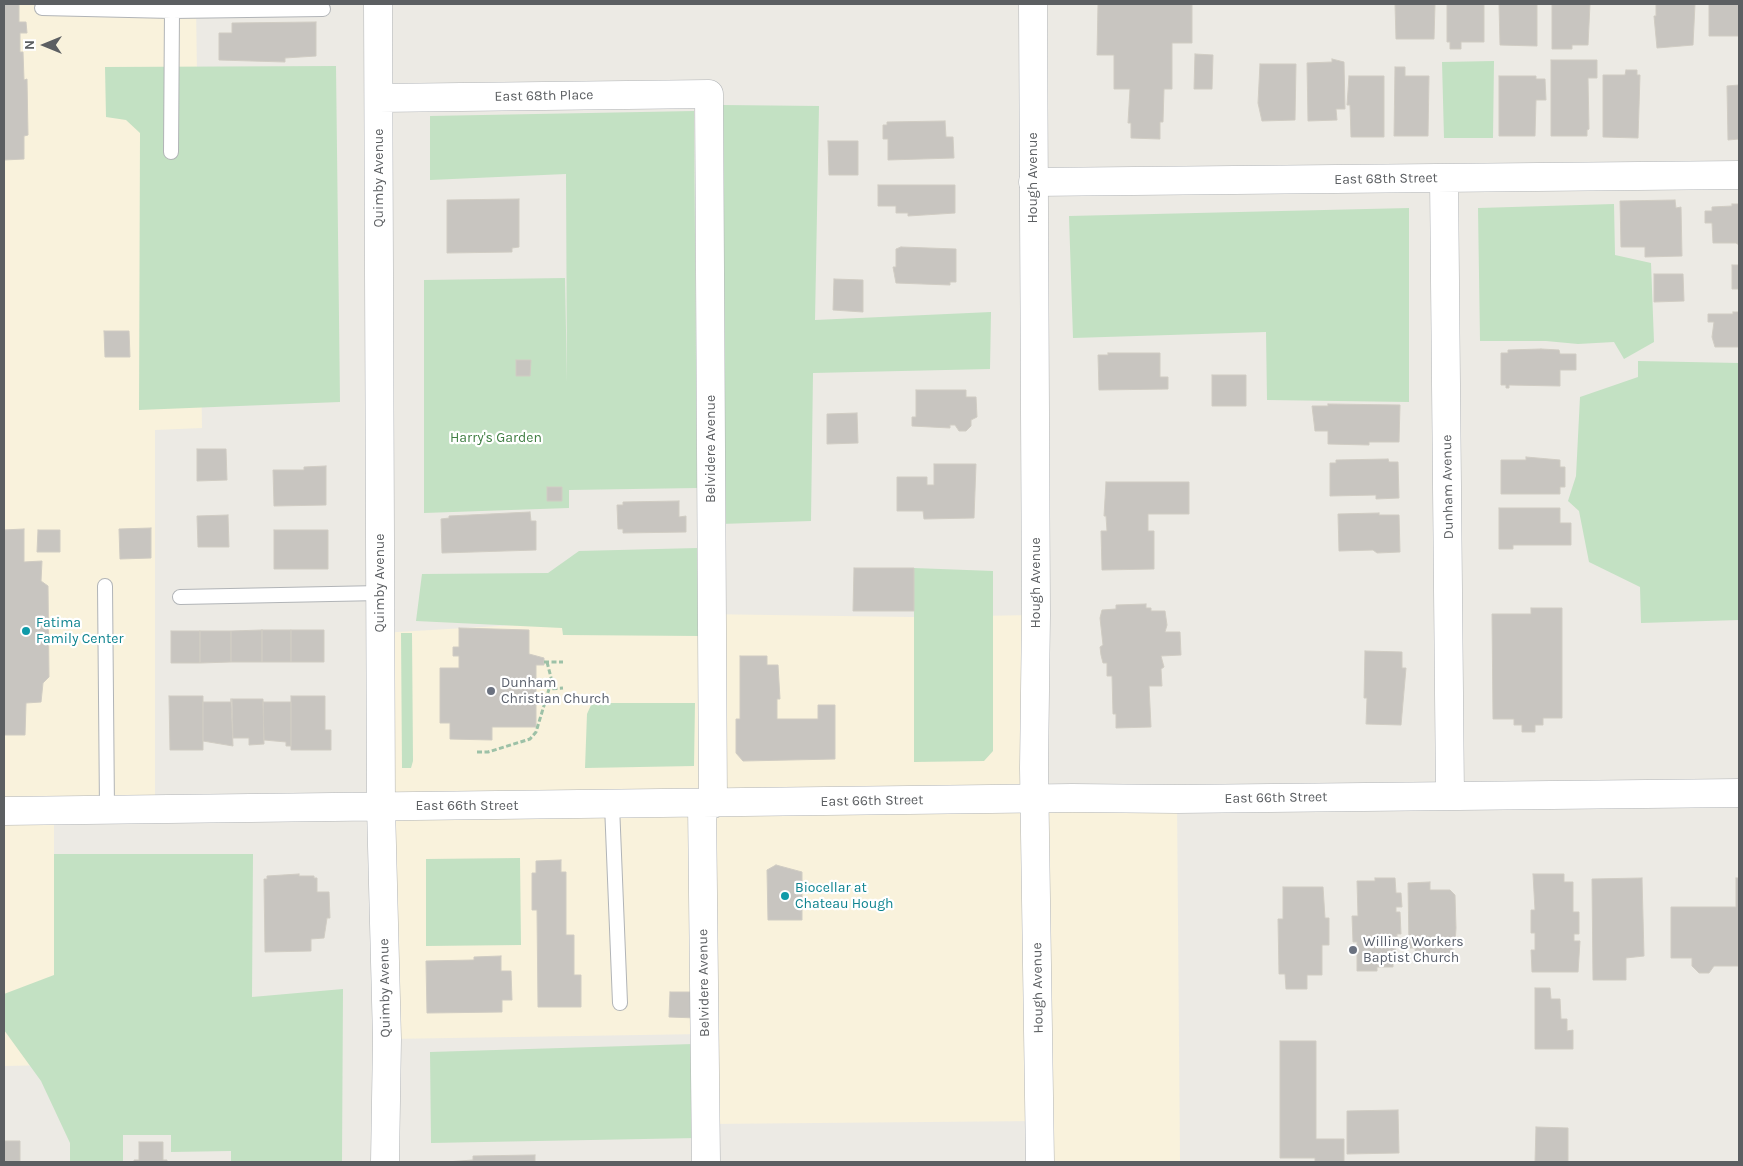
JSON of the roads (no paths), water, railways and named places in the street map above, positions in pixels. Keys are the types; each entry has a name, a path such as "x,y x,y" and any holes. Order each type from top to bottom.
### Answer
{"street":[{"name":"Quimby Avenue","path":"378,4 381,807 386,1039 385,1162"},
{"name":"Hough Avenue","path":"1033,4 1036,615 1034,799 1040,1162"},
{"name":"East 68th Place","path":"379,98 709,94"},
{"name":"Belvidere Avenue","path":"706,1162 709,94"},
{"name":"East 68th Street","path":"1033,182 1739,175"},
{"name":"Dunham Avenue","path":"1444,178 1450,796"},
{"name":"East 66th Street","path":"4,811 1739,793"}],"lane":[{"path":"42,8 172,10 323,9"},
{"path":"171,152 172,10"},
{"path":"105,586 107,810"},
{"path":"180,597 381,593"},
{"path":"612,805 620,1002"}],"place":[{"name":"Fatima Family Center","path":"26,631"},
{"name":"Dunham Christian Church","path":"491,691"},
{"name":"Biocellar at Chateau Hough","path":"785,896"},
{"name":"Willing Workers Baptist Church","path":"1353,950"}],"park label":[{"name":"Harry's Garden","path":"496,438"}]}
